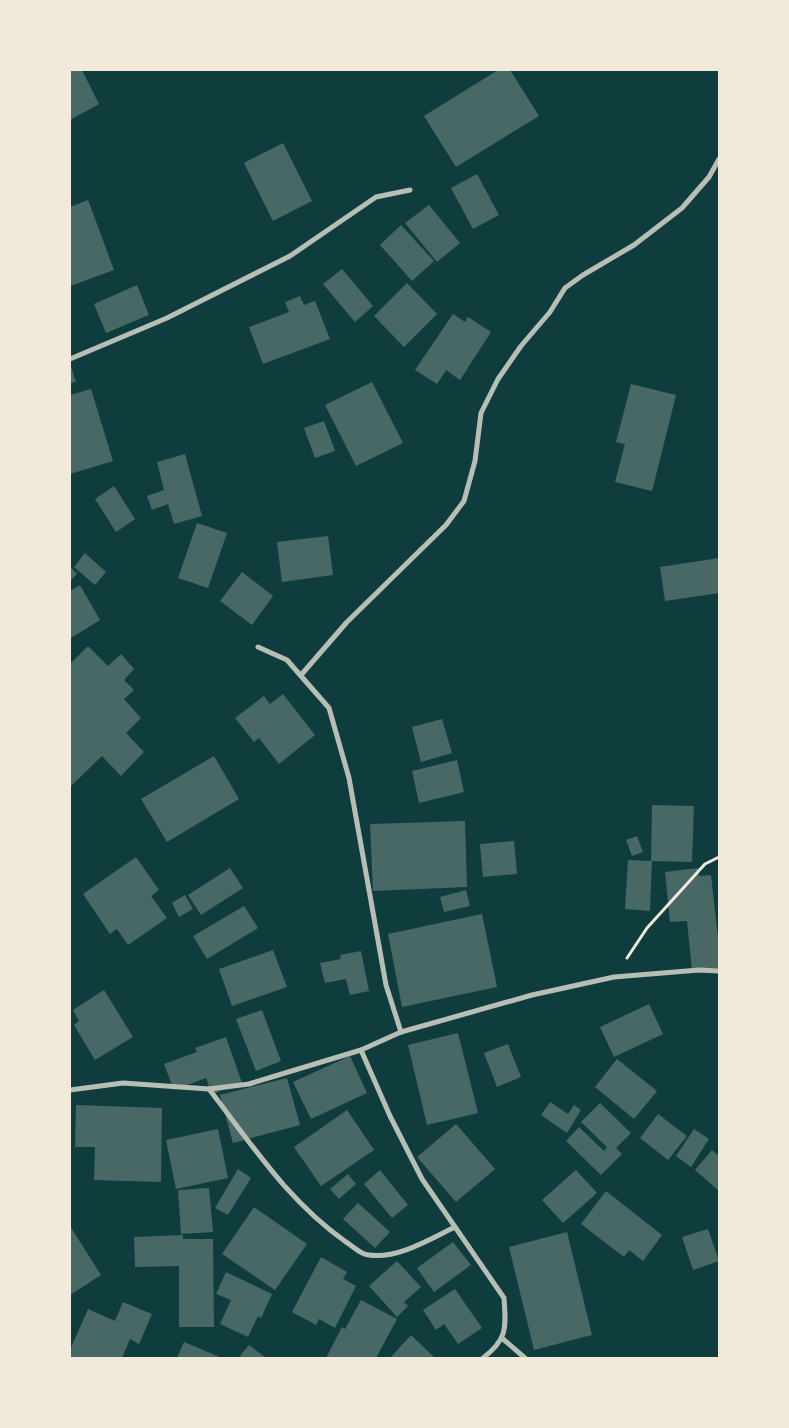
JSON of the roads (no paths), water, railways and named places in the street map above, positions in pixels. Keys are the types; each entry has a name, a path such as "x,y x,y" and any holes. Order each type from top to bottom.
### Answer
{"street":[{"path":"301,675 347,622 446,525 464,501 475,461 481,413 498,379 521,346 550,312 565,288 583,274 634,244 682,208 709,177 719,159"},
{"path":"70,359 167,318 290,256 376,197 410,190"},
{"path":"258,647 287,660 329,708 338,734 349,778 386,985 401,1032"},
{"path":"70,1090 123,1084 210,1089 249,1084 361,1050 401,1032 532,994 614,977 698,970 719,971"},
{"path":"361,1050 390,1116 422,1179 504,1298 506,1321 503,1339 483,1358"},
{"path":"210,1089 269,1170 299,1202 332,1232 367,1255 393,1253 425,1242 455,1227"},
{"path":"503,1339 525,1358"}]}
